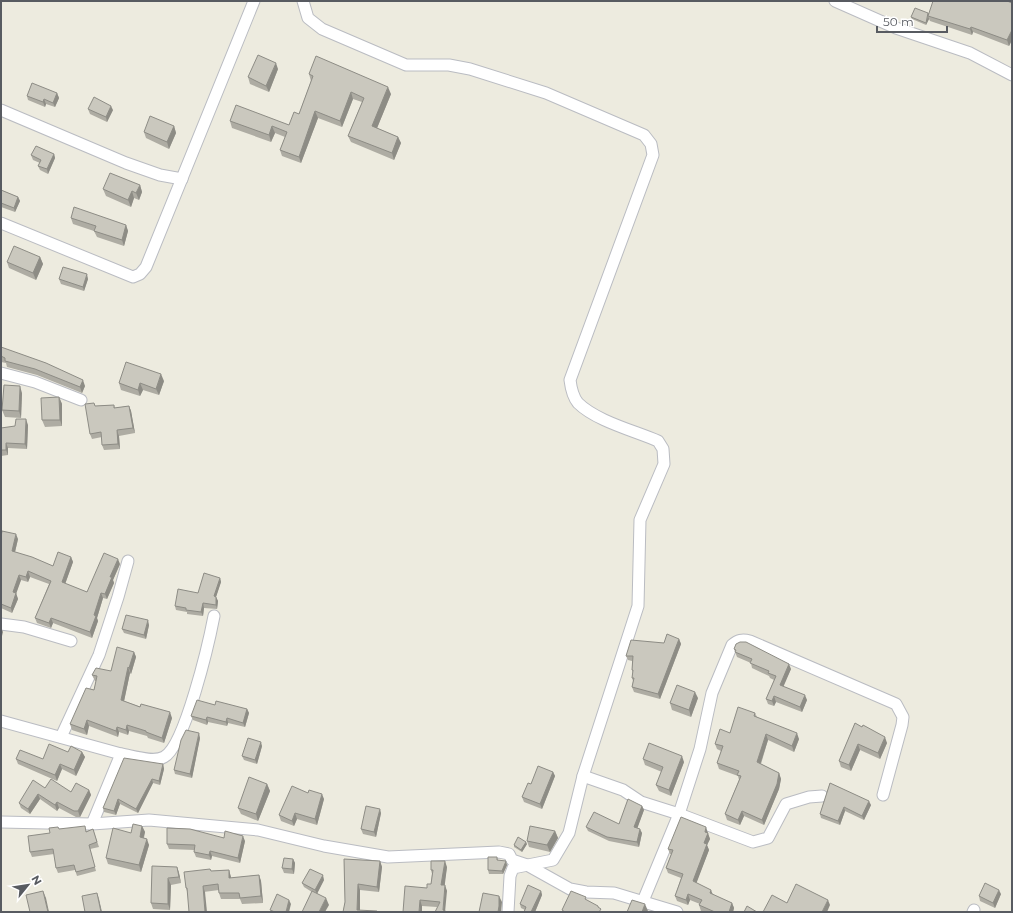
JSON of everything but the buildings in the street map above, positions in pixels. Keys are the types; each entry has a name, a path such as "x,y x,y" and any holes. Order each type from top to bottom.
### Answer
{"street":[{"path":"1,223 133,277 140,274 146,267 254,1"},
{"path":"303,1 308,18 322,29 406,65 449,65 470,69 546,93 644,135 651,144 654,155 570,380 574,397 581,405 600,417 658,441 663,449 664,457 662,470 640,520 638,606 583,776 569,833 553,860 527,866"},
{"path":"841,2 896,28 970,53 1012,75"},
{"path":"1,110 126,163 160,175 182,179"},
{"path":"1,373 35,382 81,400"},
{"path":"61,737 99,655 128,562"},
{"path":"1,721 121,754 156,760 165,757 172,749 194,696 214,616"},
{"path":"1,624 24,627 71,641"},
{"path":"643,901 679,814 700,749 712,693 732,645 737,641 750,641 896,704 903,717 902,724 883,795"},
{"path":"92,824 121,754"},
{"path":"583,776 623,790 641,802 679,814 753,842 768,838 786,804 809,796 822,796"},
{"path":"1,822 92,824 149,820 258,830 324,846 388,857 499,852 509,854 512,864 508,912"},
{"path":"512,864 527,866 570,889 586,892 614,893 677,912"}]}
